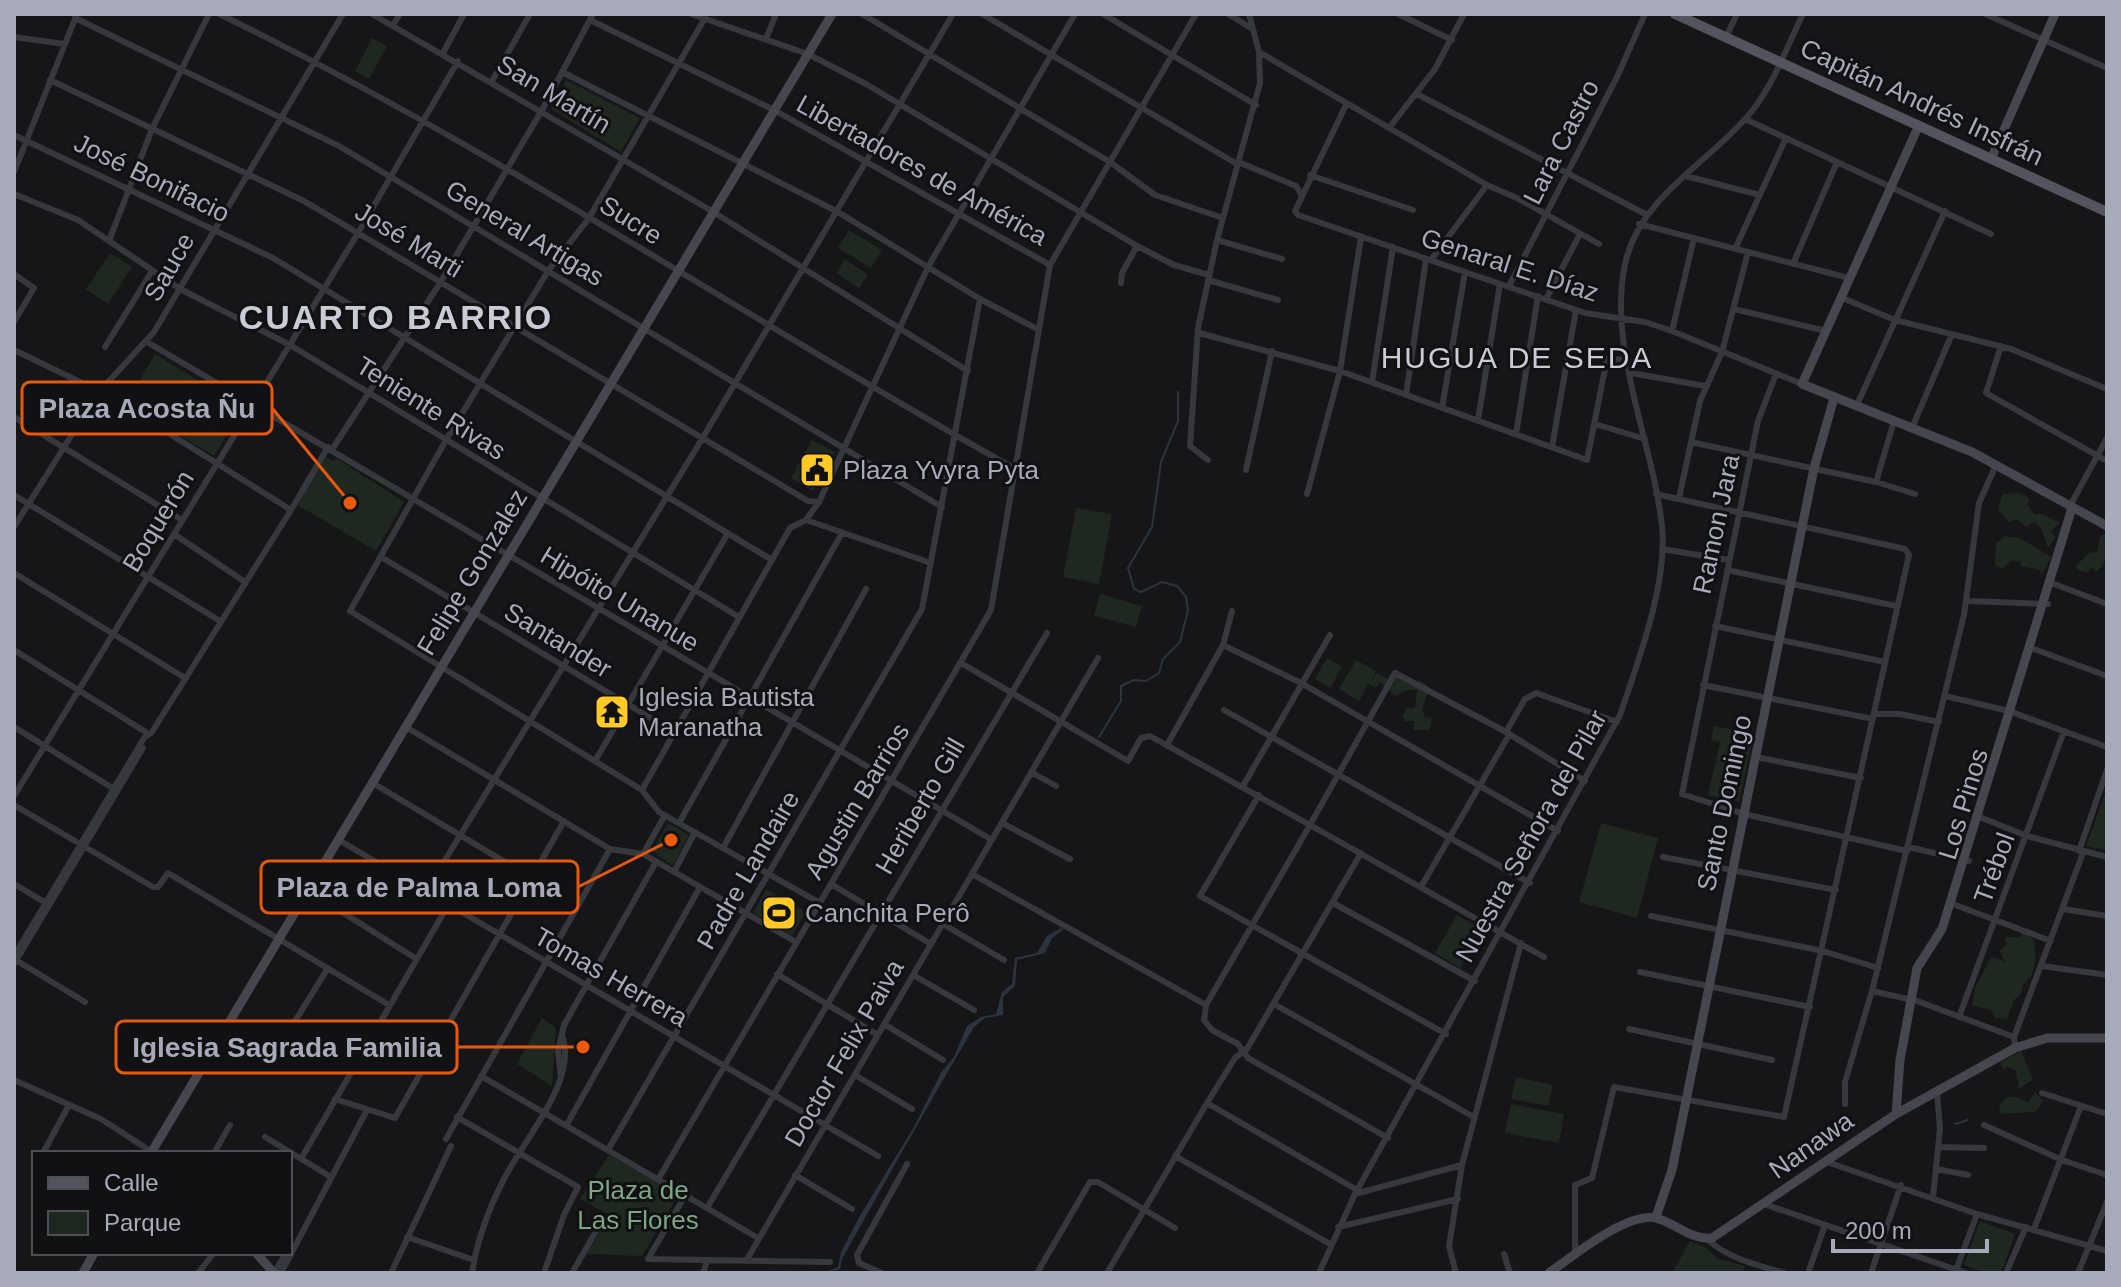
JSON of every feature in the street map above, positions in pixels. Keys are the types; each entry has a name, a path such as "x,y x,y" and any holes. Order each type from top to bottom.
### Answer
{"main road":[{"name":"Capitán Andrés Insfrán","path":"1675,14 2107,212"}],"street":[{"path":"109,241 152,129 209,14"},
{"name":"Sucre","path":"219,14 315,60 424,119 871,388 1017,470"},
{"name":"Sauce","path":"14,527 98,393 147,342 343,14"},
{"name":"San Martín","path":"372,14 542,110 968,371"},
{"path":"393,25 400,14"},
{"path":"443,53 464,14"},
{"path":"492,81 530,14"},
{"path":"691,14 808,54 1137,246 1174,265 1278,300"},
{"path":"766,39 776,14"},
{"name":"Felipe Gonzalez","path":"153,1151 306,889 832,14"},
{"path":"862,14 1110,162 1155,195 1223,218"},
{"path":"425,893 869,161 953,14"},
{"path":"982,14 1237,163 1296,186 1301,194"},
{"path":"642,790 790,528 806,520 819,502 928,267 1075,14"},
{"path":"1103,14 1256,105"},
{"path":"1050,265 1196,14"},
{"path":"1228,14 1251,28"},
{"path":"1208,460 1190,446 1199,333 1217,240 1256,105 1259,52 1249,14"},
{"path":"1399,14 1452,40"},
{"path":"1389,128 1417,94 1452,40 1464,14"},
{"name":"Lara Castro","path":"1509,286 1570,171 1645,14"},
{"path":"1726,37 1737,14"},
{"name":"Nuestra Señora del Pilar","path":"1319,1273 1356,1192 1617,722 1646,633 1662,549 1656,494 1621,318 1624,268 1639,224 1745,119 1780,61 1803,14"},
{"path":"1985,14 2107,68"},
{"path":"1991,159 2055,14"},
{"path":"14,172 76,16"},
{"name":"General Artigas","path":"76,16 281,117 390,175 942,507"},
{"path":"85,1002 15,960 220,621 440,283 542,110 591,17"},
{"name":"Libertadores de América","path":"591,17 869,161 1050,265"},
{"path":"705,18 589,218 548,271 446,440 351,614 642,790 665,815 820,903"},
{"path":"14,37 64,44"},
{"path":"1259,52 1487,185 1599,244"},
{"name":"Boquerón","path":"14,796 358,233 458,61"},
{"path":"562,72 838,212 980,299 1039,330"},
{"name":"José Marti","path":"50,80 304,201 808,501 819,502"},
{"path":"1417,94 1521,150 1570,171 1647,215"},
{"path":"1301,194 1346,105"},
{"path":"1745,119 1991,234"},
{"path":"1919,125 1802,384 1996,465 2107,526"},
{"name":"José Bonifacio","path":"14,135 273,258 772,560"},
{"path":"1735,249 1786,138"},
{"path":"1793,264 1837,162"},
{"path":"1310,175 1413,210"},
{"path":"1686,176 1760,195"},
{"path":"1406,395 1429,260 1487,185"},
{"name":"Teniente Rivas","path":"14,194 78,220 180,289 290,345 739,617"},
{"name":"Genaral E. Díaz","path":"1301,194 1295,213 1576,310 1672,331 1802,384"},
{"path":"1856,407 1945,211"},
{"path":"1639,224 1849,278"},
{"path":"1516,434 1542,297 1580,234"},
{"path":"1307,494 1340,371 1361,237"},
{"path":"1672,331 1694,238"},
{"path":"1217,240 1282,259"},
{"path":"1121,283 1137,246"},
{"path":"1372,382 1393,247"},
{"path":"1679,498 1705,386 1722,352 1748,252"},
{"name":"Agustin Barrios","path":"659,1178 991,610 1050,265"},
{"path":"105,347 152,271"},
{"path":"1442,408 1465,272"},
{"path":"14,274 34,288 14,322"},
{"path":"1478,420 1500,284"},
{"path":"1840,297 1895,320 2001,346 2107,389"},
{"name":"Padre Landaire","path":"608,1150 922,609 980,299"},
{"path":"1734,309 1826,331"},
{"path":"1552,447 1576,310"},
{"path":"1199,333 1340,371 1589,459 1607,359 1628,360"},
{"path":"1912,428 1952,334"},
{"name":"Hipóito Unanue","path":"147,342 992,840"},
{"path":"2001,346 1986,393 2107,461"},
{"path":"14,350 111,397 217,462 290,512"},
{"path":"1246,470 1272,351"},
{"path":"1631,373 1705,386"},
{"name":"Ramon Jara","path":"1744,814 1682,794 1758,421 1776,374"},
{"name":"Santo Domingo","path":"1656,1217 1672,1170 1687,1101 1814,468 1834,398"},
{"path":"14,417 182,520"},
{"path":"1876,482 1894,421"},
{"path":"1595,424 1645,439"},
{"name":"Los Pinos","path":"1899,1112 1914,1001 1925,965 1943,939 2034,649 2073,508 2107,438"},
{"path":"1691,442 1876,482 1915,494"},
{"path":"1845,1104 1845,1082 1878,968 1967,601 1979,503 1996,465"},
{"path":"1575,1255 1575,1185 1592,1178 1613,1088 1784,1117 1849,836 1909,555 1906,549 1656,494"},
{"path":"14,495 220,621"},
{"path":"806,520 931,563"},
{"path":"595,761 728,533"},
{"path":"679,823 842,533"},
{"path":"174,534 245,582"},
{"path":"1662,549 1729,560"},
{"name":"Santander","path":"381,557 674,732"},
{"path":"1727,570 1896,606"},
{"path":"14,573 185,678"},
{"path":"2052,582 2107,604"},
{"path":"723,848 866,589"},
{"path":"1967,601 2045,604 2012,712"},
{"path":"1167,745 1223,645 1232,611"},
{"path":"1715,626 1885,662"},
{"name":"Heriberto Gill","path":"707,1208 1047,633"},
{"path":"1243,786 1330,635"},
{"path":"1223,645 1301,683 1558,831"},
{"path":"2034,649 2107,676"},
{"path":"14,650 149,735"},
{"name":"Doctor Felix Paiva","path":"746,1261 1098,658"},
{"path":"961,663 1128,761 1144,735 1167,745 1544,957"},
{"path":"1388,1138 1243,1053 1238,1044 1206,1025 1206,1005 1341,773 1392,675 1397,673 1585,781"},
{"path":"1703,685 1873,717 1900,714 1939,722"},
{"path":"1421,887 1482,786 1525,699 1536,693 1617,722"},
{"path":"1945,696 2012,712 2107,747"},
{"path":"1224,710 1341,773 1530,883"},
{"path":"14,727 116,790"},
{"path":"405,727 610,849 643,854 796,942"},
{"name":"Trébol","path":"1959,1017 1997,921 2064,731"},
{"path":"1756,757 1861,778"},
{"path":"1872,991 1914,1001 1959,1017 2015,1043 2063,909 2107,770"},
{"path":"1031,772 1056,786"},
{"path":"371,782 577,905"},
{"path":"1259,795 1200,896 1446,1034"},
{"path":"14,805 154,887 168,873 389,1005"},
{"path":"1744,814 1966,860"},
{"path":"643,854 665,815"},
{"path":"1979,817 2027,836 2107,857"},
{"path":"335,1099 395,1118 564,821"},
{"path":"1002,823 1070,859"},
{"path":"674,872 695,832"},
{"name":"Tomas Herrera","path":"337,839 447,907 878,1156"},
{"path":"446,1139 610,849"},
{"path":"1107,1273 1207,1103 1274,1004 1361,853"},
{"path":"1663,857 1836,890"},
{"path":"472,1273 492,1204 561,1077 558,1058 562,1035 656,862"},
{"path":"972,874 1206,1005"},
{"path":"14,884 47,904"},
{"path":"831,884 931,944"},
{"path":"566,1126 700,887"},
{"path":"306,889 415,958"},
{"path":"1333,903 1475,981"},
{"path":"1953,904 2051,941"},
{"path":"301,1159 447,907"},
{"path":"2063,909 2107,916"},
{"path":"1651,916 1823,951 1878,968"},
{"path":"943,924 1004,960"},
{"path":"1456,1273 1449,1246 1462,1165 1472,1116 1521,943"},
{"path":"2042,966 2107,975"},
{"path":"287,1034 328,968"},
{"path":"1640,972 1810,1007"},
{"path":"777,974 878,1035"},
{"path":"913,975 974,1010"},
{"path":"1274,1004 1472,1116"},
{"path":"884,1024 943,1060"},
{"path":"1629,1029 1772,1060"},
{"name":"Nanawa","path":"1706,1238 1719,1234 1899,1112 2015,1043 2047,1038 2107,1038"},
{"path":"855,1075 912,1109"},
{"path":"481,1076 758,1238"},
{"path":"14,1080 101,1119 149,1151"},
{"path":"1933,1197 1938,1147 1937,1092"},
{"path":"2042,1093 2107,1114"},
{"path":"1207,1103 1356,1192 1462,1165"},
{"path":"45,1151 52,1142 56,1123 69,1105"},
{"path":"2006,1273 2062,1160 2081,1106"},
{"path":"292,1250 367,1110"},
{"path":"457,1117 578,1187 564,1215 544,1273"},
{"path":"215,1151 230,1125"},
{"path":"1984,1125 2062,1160 2107,1175"},
{"path":"265,1137 286,1151"},
{"path":"391,1273 451,1146"},
{"path":"1938,1147 1984,1148"},
{"path":"292,1154 331,1177"},
{"path":"1175,1156 1330,1244"},
{"path":"1827,1162 1901,1185 1977,1214 2107,1251"},
{"path":"882,1273 859,1263 857,1255 907,1164"},
{"path":"1936,1169 1968,1175"},
{"path":"795,1175 852,1209"},
{"path":"1037,1273 1090,1182 1098,1182 1175,1228"},
{"path":"1871,1273 1901,1185"},
{"path":"686,1194 648,1259 830,1262"},
{"path":"1338,1227 1458,1199"},
{"path":"2078,1273 2107,1202"},
{"path":"1764,1204 1966,1273"},
{"path":"1956,1270 1977,1214"},
{"path":"1549,1273 1633,1221 1656,1217 1689,1235 1706,1238 1717,1248 1751,1263 1784,1273"},
{"path":"572,1273 603,1219"},
{"path":"1808,1273 1825,1225"},
{"path":"292,1244 301,1231"},
{"path":"407,1237 474,1260"},
{"path":"1504,1254 1510,1273"},
{"path":"83,1273 93,1255"},
{"path":"198,1273 212,1255"},
{"path":"258,1255 274,1273 285,1255"},
{"path":"703,1273 707,1261"},
{"path":"1748,1273 1751,1263"}],"green space":[{"path":"372,38 387,46 369,79 355,71"},
{"path":"566,80 640,118 621,152 551,109"},
{"path":"849,230 882,250 871,268 838,248"},
{"path":"110,253 132,267 108,304 86,289"},
{"path":"845,259 868,275 859,288 836,273"},
{"path":"155,354 243,408 214,456 126,403"},
{"path":"812,440 835,452 813,491 791,478"},
{"path":"324,456 333,461 336,458 404,502 376,551 296,504"},
{"path":"2019,493 2029,498 2028,505 2034,514 2043,514 2060,523 2051,531 2056,537 2048,548 2042,530 2035,522 2026,527 2017,519 2009,522 1998,510 2002,494"},
{"path":"1076,508 1112,514 1099,584 1063,577"},
{"path":"2107,533 2106,555 2100,568 2096,572 2093,567 2088,572 2077,570 2076,566 2089,553 2097,552 2100,536"},
{"path":"2005,536 2020,538 2051,557 2040,578 2041,570 2021,566 2020,561 2011,561 2002,569 1995,565 1996,543"},
{"path":"1100,594 1142,606 1136,627 1094,616"},
{"path":"1327,658 1342,667 1330,688 1315,679"},
{"path":"1356,660 1376,671 1371,681 1377,673 1388,679 1393,676 1416,683 1420,680 1430,688 1422,709 1425,717 1432,718 1430,730 1414,730 1414,721 1405,721 1402,716 1407,708 1415,708 1417,690 1407,690 1395,696 1380,682 1376,688 1368,684 1359,701 1339,689"},
{"path":"1714,726 1754,734 1739,802 1708,795 1720,742 1711,740"},
{"path":"2107,788 2107,850 2086,846"},
{"path":"668,823 689,835 673,866 652,851"},
{"path":"1601,823 1658,838 1637,918 1579,902"},
{"name":"Canchita Perô","path":"766,889 806,912 792,936 753,913"},
{"path":"1457,915 1482,930 1460,968 1435,953"},
{"path":"2027,926 2035,948 2032,974 2014,1000 2007,1019 1995,1018 1991,1010 1972,1005 1975,988 1990,959 1994,957 2005,962 1999,951 2006,945 2005,937 2020,937"},
{"path":"542,1018 556,1028 552,1086 517,1064"},
{"path":"2021,1051 2033,1079 2019,1089 2016,1071 2007,1066 2004,1070 2000,1063"},
{"path":"1516,1077 1553,1085 1548,1106 1511,1099"},
{"path":"2035,1092 2043,1101 2036,1112 2001,1114 1999,1106 2009,1097 2028,1103"},
{"path":"1511,1104 1564,1114 1559,1143 1505,1133"},
{"name":"Plaza de Las Flores","path":"609,1155 679,1194 642,1256 587,1254 609,1215 580,1199"},
{"path":"1980,1221 2015,1234 2001,1273 1986,1273 1964,1265"},
{"path":"1690,1241 1705,1247 1718,1259 1745,1266 1742,1273 1672,1273"}],"shaded area":[{"path":"1064,929 1052,938 1045,953 1017,960 1015,986 1003,997 1003,1015 985,1018 974,1027 842,1259 840,1269 824,1273 838,1267 841,1252 861,1214 915,1125 942,1071 954,1057 967,1026 981,1017 996,1014 1002,992 1012,984 1015,958 1037,953 1047,936"}],"waterway":[{"path":"1099,737 1121,701 1121,686 1134,680 1146,681 1159,673 1163,659 1180,642 1188,610 1186,597 1177,586 1162,582 1141,592 1134,589 1128,568 1152,527 1161,462 1178,421 1178,392"},
{"path":"1955,1124 1968,1120"}],"place":[{"name":"Plaza Yvyra Pyta","path":"817,470"},
{"name":"Plaza Acosta Ñu","path":"350,503"},
{"name":"Iglesia Bautista Maranatha","path":"612,712"},
{"name":"Plaza de Palma Loma","path":"671,840"},
{"name":"Canchita Perô","path":"779,913"},
{"name":"Iglesia Sagrada Familia","path":"583,1047"}],"district":[{"name":"CUARTO BARRIO","path":"396,317"},
{"name":"HUGUA DE SEDA","path":"1517,358"}]}
